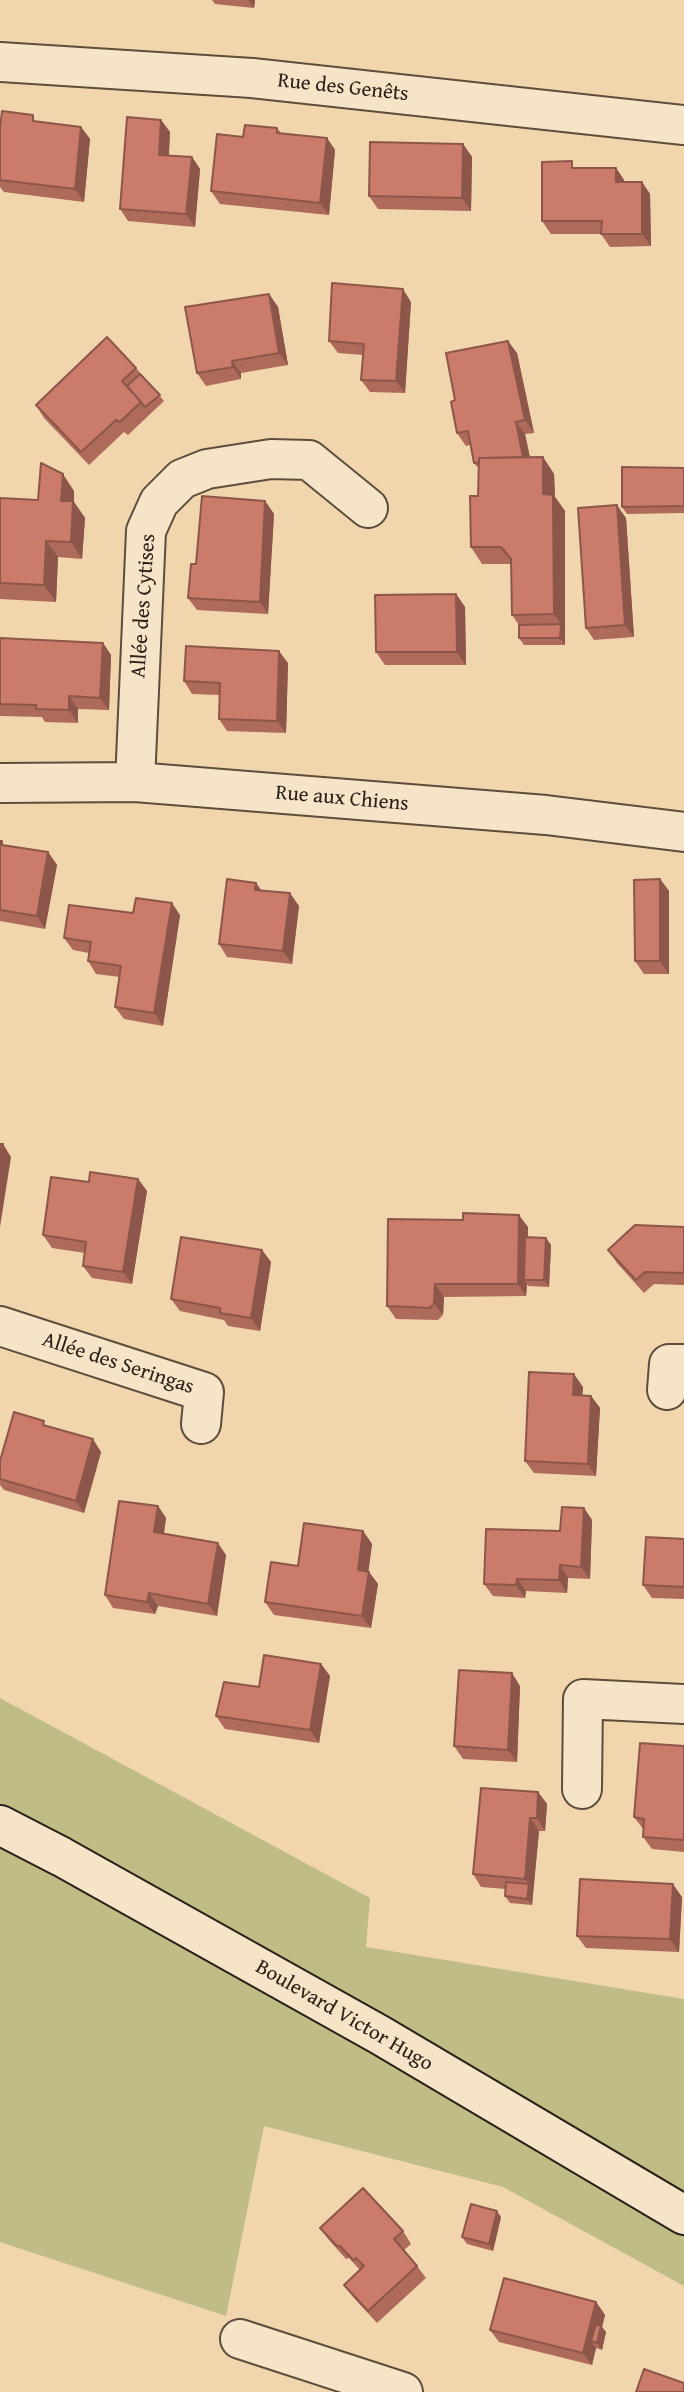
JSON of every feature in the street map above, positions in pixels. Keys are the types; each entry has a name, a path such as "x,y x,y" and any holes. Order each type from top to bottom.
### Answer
{"street":[{"name":"Rue des Genêts","path":"0,62 251,78 684,125"},
{"name":"Allée des Cytises","path":"135,782 146,531 159,502 182,479 207,469 271,458 309,460 368,508"},
{"name":"Rue aux Chiens","path":"0,783 135,782 546,815 684,832"},
{"name":"Allée des Seringas","path":"0,1326 204,1392 201,1424"},
{"path":"582,1789 583,1699 684,1704"},
{"name":"Boulevard Victor Hugo","path":"0,1825 380,2035 684,2215"},
{"path":"240,2339 403,2392"}],"shaded area":[{"path":"0,1698 370,1898 366,1947 684,1999 684,2286 503,2187 264,2126 226,2316 0,2242"}],"building":[{"path":"2,111 33,115 33,121 81,127 75,189 0,180"},
{"path":"127,117 161,120 159,155 192,157 186,214 120,209"},
{"path":"245,125 277,128 277,133 327,138 320,203 211,191 217,134 243,137"},
{"path":"370,142 463,144 462,198 369,196"},
{"path":"572,161 572,168 616,168 616,182 642,182 642,234 601,234 602,221 542,221 542,162"},
{"path":"332,283 403,289 396,381 361,380 364,344 329,341"},
{"path":"269,294 279,353 232,361 233,367 197,373 185,307"},
{"path":"107,337 136,368 122,381 141,402 120,422 116,420 81,452 36,405"},
{"path":"508,341 525,420 516,422 523,457 479,458 479,462 474,463 468,431 457,433 451,402 455,400 446,353"},
{"path":"140,374 160,395 145,407 127,386"},
{"path":"543,457 543,494 553,495 554,614 512,615 511,559 501,547 471,547 470,496 478,496 479,458"},
{"path":"41,463 63,474 61,501 73,501 71,542 46,541 44,585 0,583 0,498 38,500"},
{"path":"622,467 684,468 684,506 622,507"},
{"path":"202,496 265,501 260,602 188,598 191,564 196,564"},
{"path":"617,505 625,625 586,628 578,508"},
{"path":"456,594 457,652 376,652 375,595"},
{"path":"561,624 560,638 519,638 519,625"},
{"path":"0,638 103,643 100,698 69,696 69,710 36,709 36,705 0,704"},
{"path":"186,646 279,651 277,721 219,719 220,683 184,681"},
{"path":"0,841 2,845 48,852 37,916 0,910"},
{"path":"227,879 256,883 255,890 290,893 283,951 219,944"},
{"path":"660,879 660,961 635,961 634,880"},
{"path":"136,898 172,903 154,1013 115,1007 121,966 88,961 91,942 64,938 69,905 133,913"},
{"path":"90,1172 138,1179 123,1272 83,1266 86,1242 43,1235 51,1177 89,1182"},
{"path":"463,1213 519,1215 518,1284 435,1284 434,1303 430,1308 387,1306 388,1219 463,1220"},
{"path":"635,1225 684,1227 684,1273 645,1272 636,1280 608,1250"},
{"path":"181,1237 262,1250 251,1318 220,1313 220,1308 171,1299"},
{"path":"525,1237 546,1238 544,1280 524,1280"},
{"path":"529,1372 574,1374 573,1395 591,1396 588,1464 525,1461"},
{"path":"14,1412 44,1421 43,1425 93,1439 76,1501 0,1479 0,1461"},
{"path":"119,1501 158,1506 154,1532 218,1543 208,1604 149,1593 147,1602 105,1595"},
{"path":"562,1507 584,1508 581,1567 560,1565 559,1580 517,1579 516,1585 484,1584 486,1529 560,1531"},
{"path":"304,1523 363,1531 358,1570 369,1572 362,1616 265,1602 271,1562 298,1566"},
{"path":"646,1537 684,1539 684,1587 643,1585"},
{"path":"264,1655 321,1664 310,1730 216,1716 224,1682 259,1687"},
{"path":"459,1670 512,1673 508,1750 454,1746"},
{"path":"640,1743 684,1746 684,1840 643,1837 644,1819 634,1817"},
{"path":"481,1788 538,1792 537,1818 530,1818 525,1879 473,1874"},
{"path":"580,1879 673,1884 670,1939 577,1936"},
{"path":"506,1882 529,1884 527,1899 505,1896"},
{"path":"363,2188 403,2231 394,2239 417,2266 368,2311 344,2285 364,2266 356,2258 353,2260 320,2228"},
{"path":"471,2204 497,2211 489,2244 462,2237"},
{"path":"504,2278 596,2302 583,2353 490,2330"},
{"path":"596,2324 601,2326 597,2343 591,2341"},
{"path":"644,2369 684,2383 684,2392 636,2392"}]}
